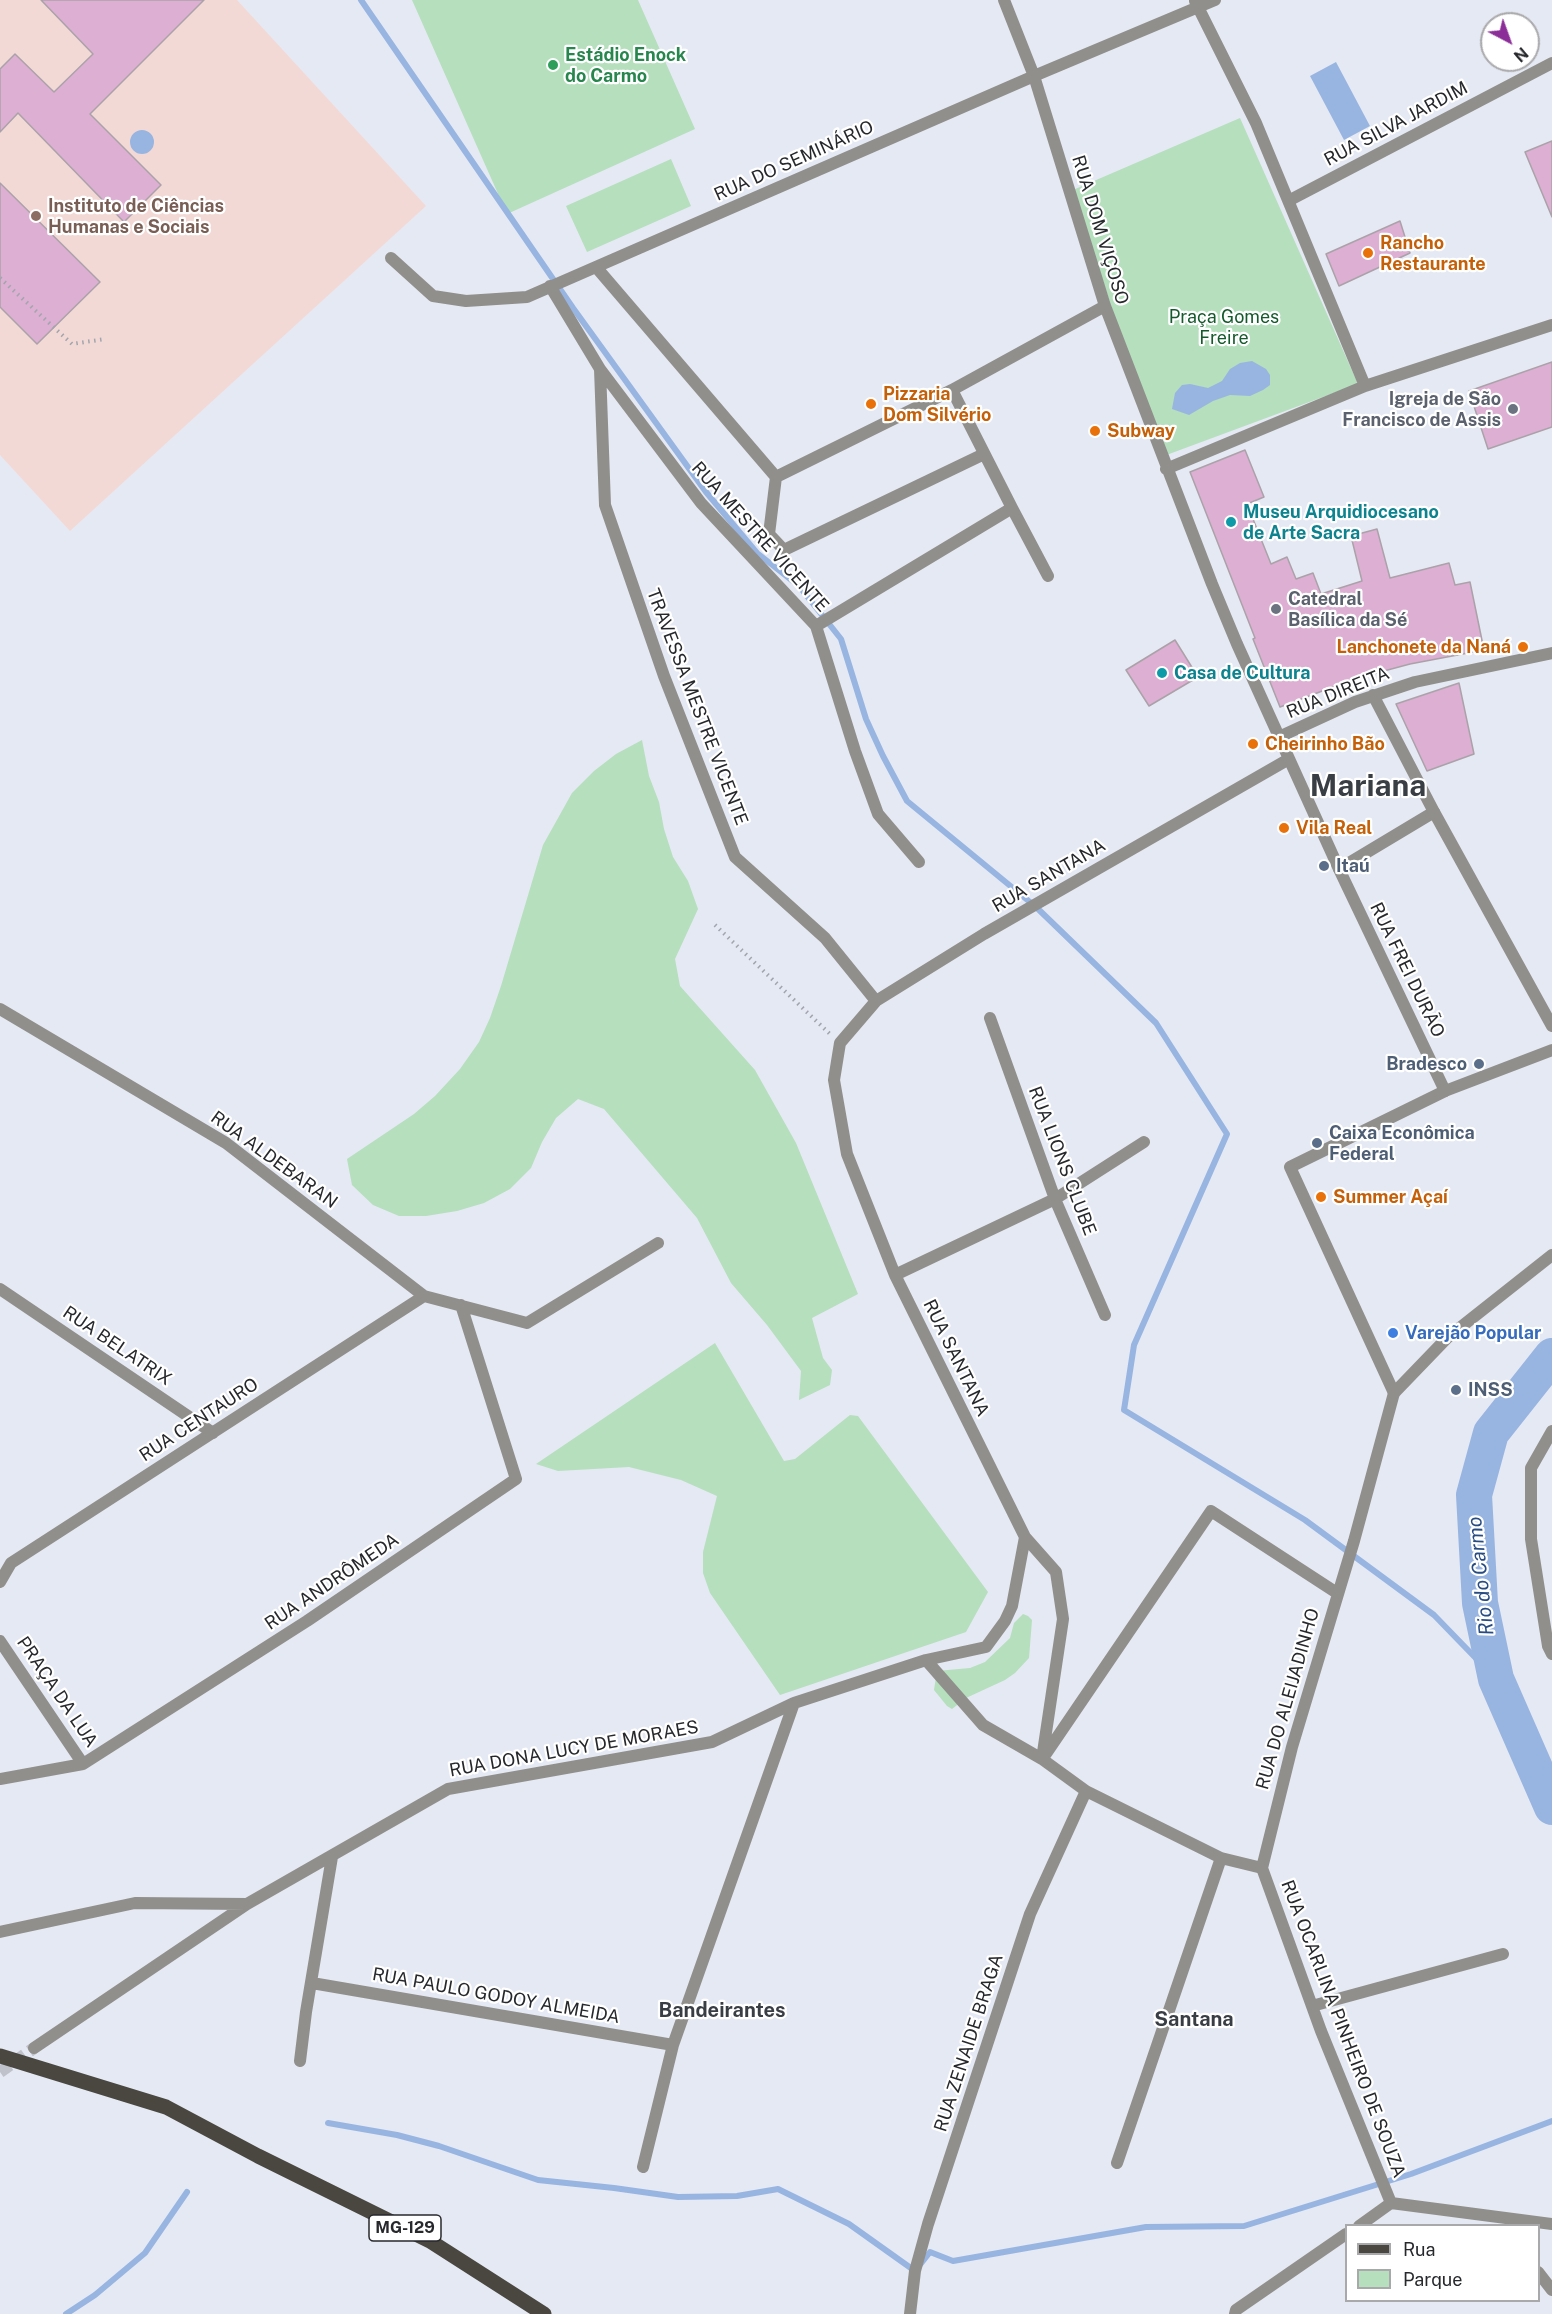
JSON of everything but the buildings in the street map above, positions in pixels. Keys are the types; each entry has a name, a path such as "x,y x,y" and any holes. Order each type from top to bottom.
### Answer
{"main road":[{"name":"MG-129","path":"0,2056 166,2107 258,2156 430,2241 544,2314"}],"street":[{"name":"RUA DOM VIÇOSO","path":"1004,0 1034,76 1105,306 1166,469"},
{"name":"RUA DO SEMINÁRIO","path":"391,258 433,296 466,301 527,297 1197,4 1215,0"},
{"path":"1197,4 1256,123 1290,200 1365,386"},
{"name":"RUA SILVA JARDIM","path":"1290,200 1552,63"},
{"path":"596,267 776,477 769,534 784,550 984,454"},
{"name":"RUA MESTRE VICENTE","path":"550,286 600,369 701,502 816,626 855,751 878,814 919,862"},
{"path":"776,477 952,390 1105,306"},
{"path":"1166,469 1365,386 1552,325"},
{"name":"TRAVESSA MESTRE VICENTE","path":"600,369 605,505 664,676 735,857 825,938 876,1001"},
{"path":"952,390 1048,576"},
{"name":"RUA FREI DURÃO","path":"1166,469 1237,644 1339,869 1445,1091"},
{"path":"816,626 1012,508"},
{"name":"RUA DIREITA","path":"1279,737 1373,695 1415,682 1552,653"},
{"path":"1373,695 1434,812 1552,1026"},
{"name":"RUA SANTANA","path":"1042,1759 1063,1619 1056,1572 1024,1538 895,1275 847,1154 834,1080 840,1042 876,1001 984,934 1289,759"},
{"path":"1339,869 1434,812"},
{"name":"RUA ALDEBARAN","path":"0,1010 226,1143 424,1296 527,1323 658,1243"},
{"name":"RUA LIONS CLUBE","path":"990,1018 1055,1199 1105,1315"},
{"path":"1552,1050 1445,1091 1290,1167 1394,1393 1447,1338 1552,1256"},
{"path":"895,1275 1055,1199 1144,1142"},
{"name":"RUA BELATRIX","path":"0,1289 213,1433"},
{"name":"RUA CENTAURO","path":"0,1582 5,1559 213,1433 424,1296"},
{"name":"RUA ANDRÔMEDA","path":"0,1779 83,1764 297,1627 516,1479 461,1305"},
{"name":"RUA DO ALEIJADINHO","path":"1262,1868 1292,1747 1354,1541 1394,1393"},
{"path":"1552,1431 1531,1468 1531,1539 1548,1646 1552,1654"},
{"path":"1042,1759 1211,1511 1337,1593"},
{"name":"RUA DONA LUCY DE MORAES","path":"34,2048 247,1904 448,1789 712,1742 794,1704 926,1660 986,1647 1005,1621 1012,1606 1024,1538"},
{"name":"PRAÇA DA LUA","path":"0,1641 83,1764"},
{"path":"926,1660 983,1725 1042,1759 1086,1791 1221,1858 1262,1868"},
{"path":"643,2167 673,2045 794,1704"},
{"name":"RUA ZENAIDE BRAGA","path":"910,2314 915,2271 928,2224 1030,1914 1086,1791"},
{"path":"300,2061 332,1857"},
{"path":"1116,2163 1131,2127 1221,1858"},
{"name":"RUA OCARLINA PINHEIRO DE SOUZA","path":"1262,1868 1312,2006 1391,2203"},
{"path":"0,1932 135,1903 247,1904"},
{"path":"1312,2006 1503,1954"},
{"name":"RUA PAULO GODOY ALMEIDA","path":"312,1983 673,2045"},
{"path":"1362,2224 1391,2203 1499,2222 1552,2224"},
{"path":"1235,2314 1236,2310 1345,2235"},
{"path":"1540,2273 1552,2290"}],"path":[{"path":"0,278 72,344 105,339"},
{"path":"715,925 840,1042"}],"shaded area":[{"path":"0,0 237,0 426,206 70,531 0,455"}],"green space":[{"name":"Estádio Enock do Carmo","path":"412,0 638,0 695,129 507,214"},
{"name":"Praça Gomes Freire","path":"1240,118 1358,384 1161,457 1073,190"},
{"path":"671,159 691,206 587,252 566,206"},
{"path":"642,740 649,776 659,802 664,829 673,857 688,881 698,909 675,959 680,986 755,1070 796,1143 858,1294 812,1318 823,1358 832,1370 830,1385 799,1400 801,1371 767,1325 731,1283 697,1218 604,1109 578,1099 556,1118 531,1168 510,1189 484,1203 457,1211 426,1216 399,1216 373,1205 352,1185 347,1159 414,1114 435,1096 460,1069 479,1042 501,986 543,845 572,793 594,771 616,754"},
{"path":"715,1343 784,1461 795,1459 850,1415 858,1416 988,1592 966,1632 780,1695 710,1593 703,1573 703,1552 717,1496 681,1480 629,1467 558,1471 536,1464"},
{"path":"1023,1614 1032,1620 1029,1658 1005,1680 966,1698 952,1709 947,1706 934,1690 937,1671 970,1668 985,1662 1010,1638 1014,1623"}],"water":[{"path":"1336,62 1370,126 1344,140 1310,76"},
{"path":"142,130 151,133 154,142 151,151 142,154 133,151 130,142 133,133"},
{"path":"1252,361 1266,369 1270,375 1270,385 1263,390 1250,396 1230,395 1213,401 1189,415 1172,409 1175,393 1182,385 1190,384 1208,388 1222,381 1230,369 1240,363"}],"waterway":[{"path":"361,0 573,308 706,492 757,553 799,586 841,639 866,719 907,801 1036,907 1156,1023 1227,1134 1134,1345 1124,1410 1305,1520 1434,1615 1496,1679"},
{"name":"Rio do Carmo","path":"1552,1356 1491,1433 1474,1495 1480,1603 1496,1679 1552,1807"},
{"path":"328,2123 397,2135 439,2146 538,2180 678,2197 737,2196 778,2189 849,2224 915,2271 930,2252 953,2261 1146,2227 1244,2226 1411,2174 1552,2121"},
{"path":"66,2314 95,2295 145,2253 187,2192"}],"tunnel":[{"path":"0,2072 34,2048"}],"place":[{"name":"Estádio Enock do Carmo","path":"553,65"},
{"name":"Instituto de Ciências Humanas e Sociais","path":"36,216"},
{"name":"Rancho Restaurante","path":"1368,253"},
{"name":"Pizzaria Dom Silvério","path":"871,404"},
{"name":"Igreja de São Francisco de Assis","path":"1513,409"},
{"name":"Subway","path":"1095,431"},
{"name":"Museu Arquidiocesano de Arte Sacra","path":"1231,522"},
{"name":"Catedral Basílica da Sé","path":"1276,609"},
{"name":"Lanchonete da Naná","path":"1523,647"},
{"name":"Casa de Cultura","path":"1162,673"},
{"name":"Cheirinho Bão","path":"1253,744"},
{"name":"Vila Real","path":"1284,828"},
{"name":"Itaú","path":"1324,866"},
{"name":"Bradesco","path":"1479,1064"},
{"name":"Caixa Econômica Federal","path":"1317,1143"},
{"name":"Summer Açaí","path":"1321,1197"},
{"name":"Varejão Popular","path":"1393,1333"},
{"name":"INSS","path":"1456,1390"}],"district":[{"name":"Mariana","path":"1368,787"},
{"name":"Bandeirantes","path":"722,2011"},
{"name":"Santana","path":"1194,2020"}]}
